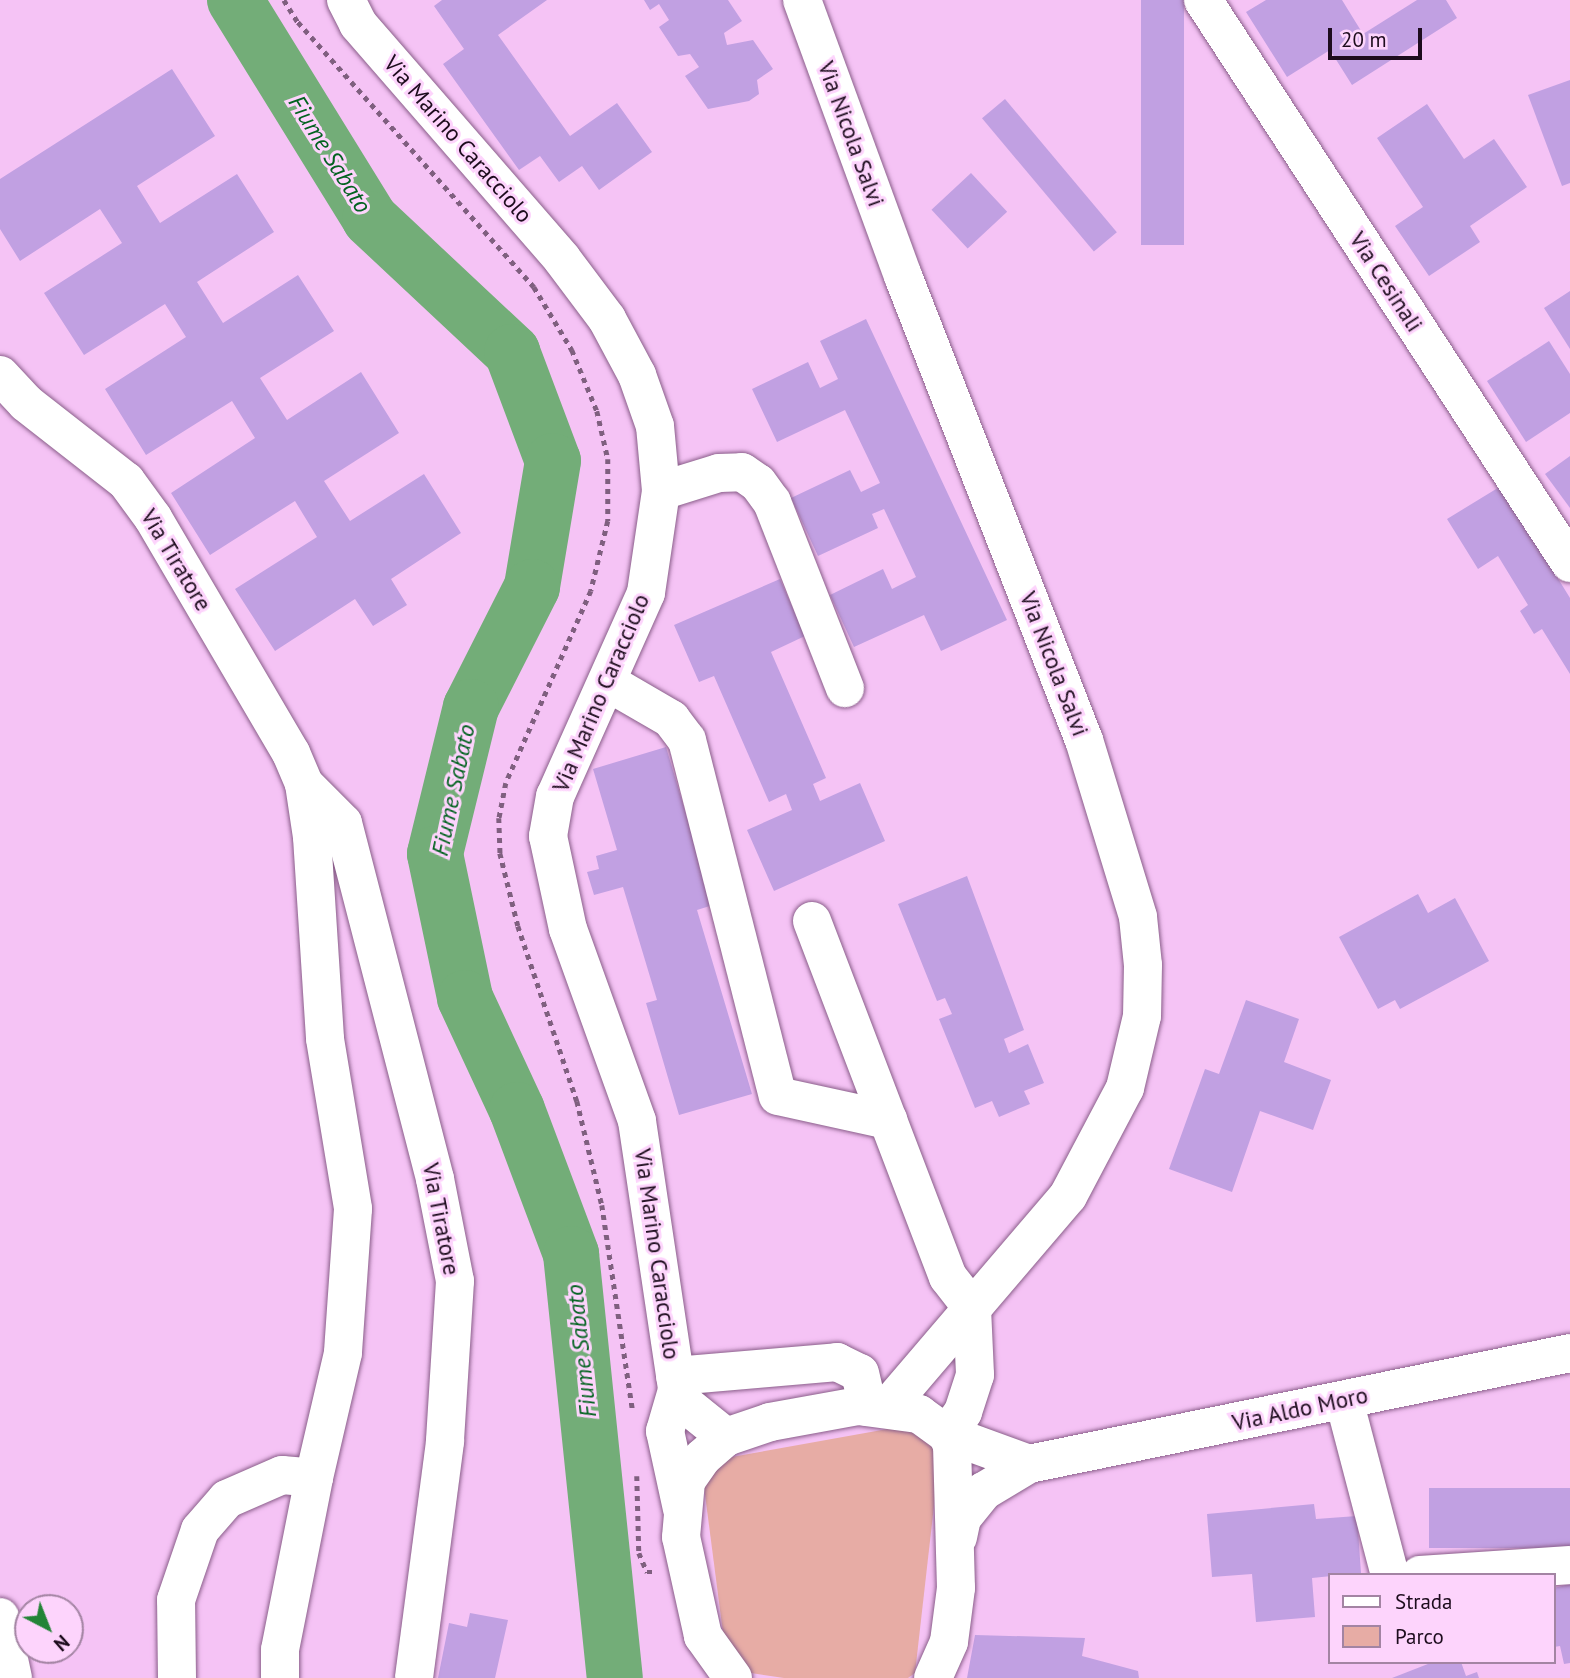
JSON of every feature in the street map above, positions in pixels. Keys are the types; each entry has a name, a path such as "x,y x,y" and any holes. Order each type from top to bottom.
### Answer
{"street":[{"name":"Via Marino Caracciolo","path":"345,0 358,24 562,258 607,319 638,375 655,426 660,491 646,593 609,683 555,796 548,836 568,929 637,1121 676,1383"},
{"name":"Via Nicola Salvi","path":"802,0 903,276 1084,740 1138,917 1143,965 1142,1016 1125,1088 1068,1196 972,1308 877,1408"},
{"name":"Via Cesinali","path":"1203,0 1570,563"},
{"name":"Via Tiratore","path":"0,375 26,403 100,457 140,500 290,753 304,785 312,837 325,1039 353,1209 343,1353 314,1478 280,1650 281,1678"},
{"path":"660,491 719,473 742,472 758,483 772,502 845,688"},
{"path":"609,683 671,719 687,740 778,1096 888,1120"},
{"name":"Via Tiratore","path":"304,785 343,823 435,1180 454,1282 445,1442 414,1678"},
{"path":"812,921 948,1277 972,1308 975,1375 995,1432 1008,1449 1029,1464"},
{"name":"Via Aldo Moro","path":"1029,1464 1570,1353"},
{"path":"676,1383 836,1362 860,1373 877,1408"},
{"path":"933,1678 949,1642 957,1543 955,1468 947,1434 963,1412 975,1375"},
{"path":"676,1383 685,1404 726,1437"},
{"path":"676,1383 666,1431 683,1514"},
{"path":"1344,1400 1389,1573"},
{"path":"698,1678 703,1636 681,1537 686,1482 702,1458 726,1437 770,1422 877,1408 919,1414 947,1434 1029,1464"},
{"path":"957,1543 962,1518 984,1491 1029,1464"},
{"path":"177,1678 176,1600 200,1531 227,1499 252,1485 282,1475 314,1478"},
{"path":"1450,1573 1570,1565"},
{"path":"0,1617 13,1678"},
{"path":"703,1636 733,1678"}],"green space":[{"path":"893,1428 921,1428 941,1444 915,1673 908,1678 784,1678 751,1673 726,1656 703,1479 726,1458"}],"building":[{"path":"442,0 547,0 498,35 570,136 617,103 652,152 599,190 582,166 559,182 540,156 519,170 443,64 464,49 434,6"},
{"path":"644,0 728,0 742,21 724,33 727,45 753,40 773,69 757,80 759,94 749,101 708,109 685,76 699,67 690,54 678,56 659,27 669,20 659,4 650,10"},
{"path":"1141,0 1184,0 1184,245 1141,245"},
{"path":"1266,0 1342,0 1363,34 1417,0 1446,0 1457,18 1352,85 1330,50 1287,77 1246,12"},
{"path":"172,69 215,136 137,186 160,223 237,174 274,232 197,282 223,323 298,275 334,331 260,378 287,420 361,372 399,433 324,481 350,521 424,474 461,533 391,579 407,605 373,626 355,599 275,651 235,589 317,537 295,501 210,555 171,493 255,438 232,401 146,455 105,389 186,337 165,304 84,355 44,293 122,243 100,209 20,261 0,229 0,179"},
{"path":"1570,80 1570,183 1562,186 1528,95"},
{"path":"1005,99 1117,232 1094,252 982,118"},
{"path":"1427,104 1464,159 1494,139 1527,187 1470,226 1480,242 1429,276 1395,226 1423,207 1377,138"},
{"path":"971,173 1007,212 968,249 932,210"},
{"path":"1570,291 1570,349 1544,308"},
{"path":"866,319 1007,620 941,651 924,615 854,647 830,595 883,569 892,589 916,577 884,509 872,514 878,528 818,556 791,498 850,470 861,492 880,483 845,410 777,442 752,389 808,362 820,388 838,379 820,341"},
{"path":"1549,341 1570,374 1570,413 1526,442 1487,381"},
{"path":"1570,456 1570,508 1545,474"},
{"path":"1501,486 1570,598 1570,674 1542,629 1534,634 1520,611 1528,605 1498,556 1478,569 1447,519"},
{"path":"780,579 805,636 771,652 826,778 813,784 820,801 860,783 885,841 774,891 747,830 792,810 786,794 769,802 714,676 699,682 674,625"},
{"path":"666,747 713,905 697,910 752,1094 679,1115 646,1003 657,1000 623,887 594,895 587,872 599,869 596,856 617,850 593,769"},
{"path":"967,876 1024,1030 1004,1039 1009,1053 1028,1044 1044,1083 1024,1091 1030,1104 999,1117 992,1101 975,1108 939,1019 952,1014 945,998 937,1001 898,904"},
{"path":"1418,894 1428,913 1455,898 1489,961 1400,1009 1395,1000 1378,1009 1339,937"},
{"path":"1246,1000 1299,1019 1284,1062 1331,1080 1313,1130 1260,1111 1232,1192 1169,1169 1205,1069 1219,1074"},
{"path":"1429,1488 1570,1488 1570,1548 1429,1548"},
{"path":"1314,1504 1316,1519 1357,1516 1361,1573 1328,1573 1328,1576 1312,1578 1315,1617 1256,1622 1252,1574 1212,1577 1207,1514"},
{"path":"1570,1584 1570,1663 1564,1664 1560,1646 1556,1647 1556,1588"},
{"path":"470,1613 508,1620 495,1678 438,1678 449,1623 467,1627"},
{"path":"975,1635 1085,1638 1082,1656 1138,1671 1139,1678 967,1678"},
{"path":"1428,1664 1462,1664 1466,1676 1477,1672 1479,1678 1392,1678"}],"waterway":[{"name":"Fiume Sabato","path":"235,0 370,219 512,352 553,461 532,587 471,707 435,854 465,998 517,1110 571,1254 615,1678"}]}
